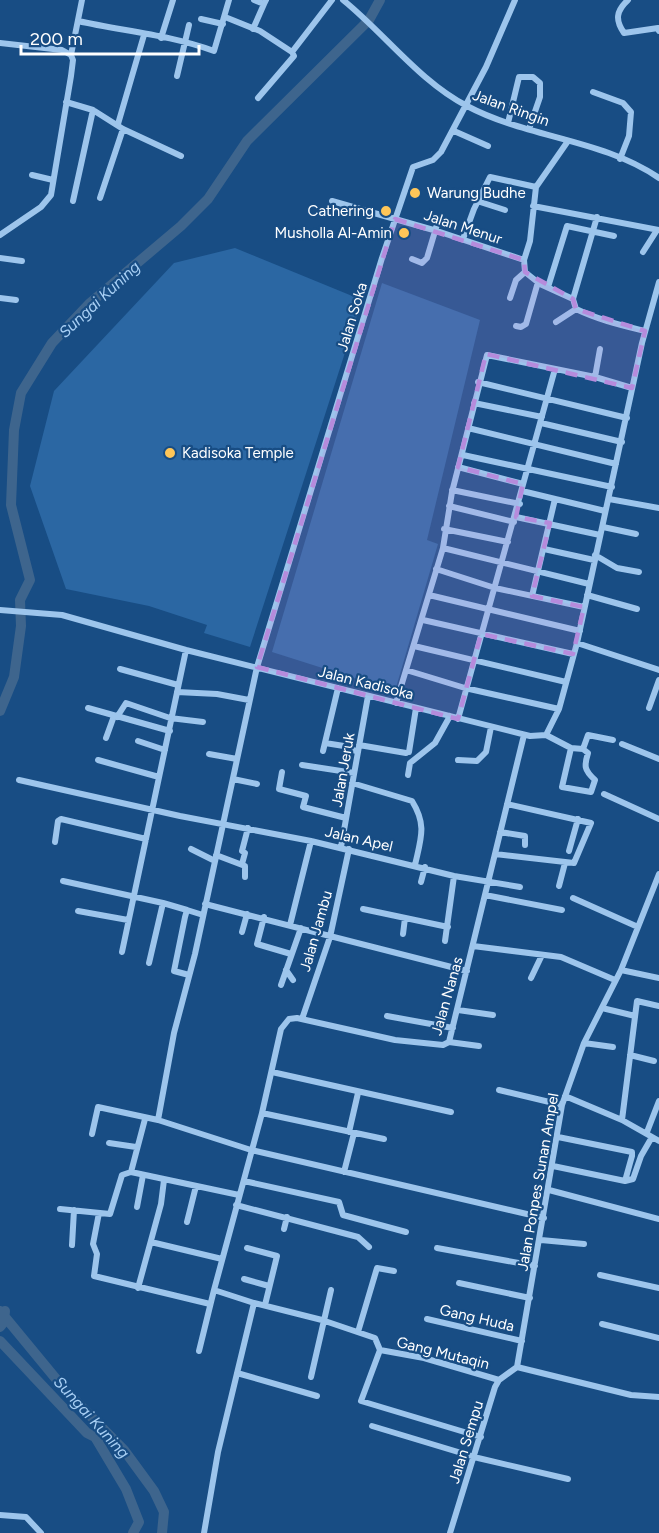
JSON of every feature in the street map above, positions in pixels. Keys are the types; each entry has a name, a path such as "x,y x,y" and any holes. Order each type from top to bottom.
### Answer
{"street":[{"path":"0,235 47,202 53,180 71,76 73,60 71,55 82,0"},
{"path":"161,38 173,0"},
{"path":"78,21 185,41 214,51 229,0"},
{"path":"253,29 265,2 254,0"},
{"path":"292,52 332,0"},
{"name":"Jalan Soka","path":"158,1120 167,1066 224,823 257,667 395,219 414,166 437,156 454,131 515,0"},
{"path":"628,0 619,9 617,16 621,30 627,35 658,28 659,31"},
{"name":"Jalan Ringin","path":"344,1 418,70 466,106 508,123 620,159 659,178"},
{"path":"201,19 224,20 253,29 292,52 294,56 258,98"},
{"path":"177,76 189,25"},
{"path":"100,198 144,35"},
{"path":"0,43 62,50 71,55"},
{"path":"508,123 519,77 533,77 540,83 540,97 529,129"},
{"path":"593,92 623,103 631,112 629,136 620,159"},
{"path":"66,102 93,110 181,156"},
{"path":"74,201 93,110"},
{"path":"454,131 488,146"},
{"path":"568,141 536,187 530,242 524,260 525,272 538,282 573,299"},
{"path":"32,175 53,180"},
{"path":"463,239 477,201 490,177 536,187"},
{"name":"Jalan Menur","path":"332,201 437,231 524,260"},
{"path":"477,201 505,210"},
{"path":"533,206 658,230 643,252"},
{"path":"576,309 573,299 591,231 597,217"},
{"path":"412,259 425,262 437,231 439,218"},
{"path":"548,287 564,229 570,226 614,236"},
{"path":"0,258 22,261"},
{"path":"510,298 516,280 525,272"},
{"path":"516,326 521,327 526,324 538,282"},
{"path":"571,748 562,787 591,792 595,780 585,770 588,752 584,749 571,748 546,735 560,709 580,631 632,388 659,282"},
{"path":"0,298 16,300"},
{"path":"576,309 609,323 645,331"},
{"path":"556,322 576,309"},
{"path":"595,377 600,349"},
{"path":"396,703 443,548 444,528 452,490 463,455 478,382 487,355 595,377 632,388"},
{"path":"458,718 520,504 527,468 555,369"},
{"path":"478,382 627,418"},
{"path":"474,403 621,442"},
{"path":"468,428 616,464"},
{"path":"463,455 612,487"},
{"path":"458,467 555,499 605,511"},
{"path":"452,490 520,504"},
{"path":"532,596 555,499"},
{"path":"609,499 659,508"},
{"path":"449,506 515,520 550,523 600,535"},
{"path":"603,527 636,534"},
{"path":"444,528 508,543"},
{"path":"443,548 589,584"},
{"path":"544,549 595,558 617,568 639,572"},
{"path":"436,569 495,588 584,608"},
{"path":"429,595 580,631"},
{"path":"587,595 638,609"},
{"name":"Jalan Kadisoka","path":"1,610 62,615 186,650 491,727 524,735 546,735"},
{"path":"423,620 573,654"},
{"path":"577,643 659,670"},
{"path":"414,646 566,682"},
{"path":"122,952 186,650"},
{"path":"120,669 177,689 249,700"},
{"path":"406,670 465,688 560,709"},
{"path":"649,708 659,680"},
{"path":"323,751 338,688"},
{"name":"Jalan Jeruk","path":"341,848 368,696"},
{"path":"106,738 126,703 170,718 202,722"},
{"path":"88,708 170,731"},
{"path":"359,744 407,753 416,708"},
{"path":"408,776 410,763 435,742 450,716"},
{"path":"458,760 477,761 486,752 491,727"},
{"path":"584,749 590,734 614,740"},
{"name":"Jalan Nanas","path":"302,1018 395,1040 443,1045 448,1042 458,1010 524,735"},
{"path":"138,741 165,750"},
{"path":"325,743 344,746 358,752"},
{"path":"622,744 659,759"},
{"path":"210,754 237,759"},
{"path":"98,760 159,777"},
{"path":"302,765 354,773"},
{"path":"282,772 279,789 306,796 303,807 346,818"},
{"path":"233,779 257,784"},
{"name":"Jalan Apel","path":"19,780 349,849 415,864 454,876 520,887"},
{"path":"352,783 412,801 422,819 423,829 415,864"},
{"path":"604,794 659,819"},
{"path":"495,854 565,863 577,862 591,823 507,804"},
{"path":"54,842 58,821 61,819 146,839"},
{"path":"569,851 578,819"},
{"path":"242,864 245,853 242,851 248,828"},
{"path":"500,832 525,836 525,845"},
{"path":"290,925 311,841"},
{"path":"191,849 242,864 245,866 244,878"},
{"name":"Jalan Jambu","path":"302,1018 330,937 349,849"},
{"path":"559,886 565,863"},
{"path":"421,882 425,867"},
{"path":"445,941 454,876"},
{"name":"Jalan Ponpes Sunan Ampel","path":"517,1367 541,1239 562,1105 584,1043 621,970 658,878"},
{"path":"63,881 133,895 203,915"},
{"path":"485,895 562,910"},
{"path":"573,898 638,927"},
{"path":"149,963 163,903"},
{"path":"205,904 264,917 330,937 467,971"},
{"path":"363,909 448,927"},
{"path":"187,910 174,971 189,975"},
{"path":"78,911 128,920"},
{"path":"242,932 247,914"},
{"path":"264,917 256,944 291,954"},
{"path":"403,934 405,918"},
{"path":"280,985 301,928"},
{"path":"473,946 569,960 615,980"},
{"path":"531,978 542,955"},
{"path":"286,969 293,980"},
{"path":"621,970 659,978"},
{"path":"622,1120 637,1001 659,1006"},
{"path":"602,1008 635,1016"},
{"path":"458,1010 493,1015"},
{"path":"387,1016 453,1028"},
{"path":"199,1351 262,1113 281,1029 289,1019 302,1018"},
{"path":"448,1042 479,1046"},
{"path":"584,1043 613,1047"},
{"path":"630,1055 654,1061"},
{"path":"272,1072 451,1112"},
{"path":"499,1090 562,1105"},
{"path":"345,1172 358,1093"},
{"path":"565,1096 622,1120 653,1137"},
{"path":"553,1166 625,1181 633,1179 640,1156 653,1137 659,1101"},
{"path":"92,1134 98,1107 158,1120 251,1150 544,1218"},
{"path":"262,1113 384,1139"},
{"path":"130,1172 145,1119"},
{"path":"558,1137 632,1152 625,1181"},
{"path":"109,1143 136,1147"},
{"path":"60,1209 110,1214 122,1175 130,1172 239,1195"},
{"path":"137,1207 143,1175"},
{"path":"138,1288 151,1242 164,1180"},
{"path":"244,1181 339,1202 343,1215 406,1232"},
{"path":"187,1222 196,1186"},
{"path":"549,1190 659,1219"},
{"path":"236,1205 358,1237 369,1247"},
{"path":"72,1245 74,1210"},
{"path":"99,1213 93,1244 97,1254 94,1276 210,1304"},
{"path":"284,1229 287,1217"},
{"path":"541,1239 584,1244"},
{"path":"151,1242 222,1259"},
{"path":"247,1248 276,1255 265,1305"},
{"path":"437,1248 535,1266"},
{"path":"358,1332 377,1268 394,1271"},
{"path":"600,1275 659,1288"},
{"path":"244,1280 269,1286"},
{"path":"459,1284 530,1298"},
{"path":"214,1290 254,1303 322,1320 375,1338 380,1350 361,1401 481,1437"},
{"path":"311,1377 322,1320 331,1290"},
{"path":"204,1533 218,1452 254,1303"},
{"name":"Gang Huda","path":"427,1319 522,1341"},
{"path":"602,1324 659,1338"},
{"name":"Gang Mutaqin","path":"380,1350 424,1358 499,1380"},
{"path":"499,1380 517,1367 631,1395 659,1397"},
{"path":"237,1373 317,1396"},
{"name":"Jalan Sempu","path":"450,1533 499,1380"},
{"path":"372,1426 475,1457 568,1479"},
{"path":"0,1515 26,1517 41,1533"}],"highlighted area":[{"path":"395,219 524,260 525,272 573,299 576,309 645,331 632,388 486,354 458,467 523,484 516,517 550,523 532,596 584,607 573,654 481,634 458,719 257,667"}],"shaded area":[{"path":"235,248 362,300 250,647 204,633 207,625 149,606 66,589 30,486 54,391 174,263"},
{"path":"382,283 480,320 427,540 438,544 395,691 272,652"}],"waterway":[{"name":"Sungai Kuning","path":"0,711 14,677 21,626 20,600 30,580 11,505 14,430 21,393 52,343 90,303 181,226 208,199 247,141 369,20 380,0"},
{"name":"Sungai Kuning","path":"0,1311 66,1391 124,1450 154,1491 164,1512 162,1533"},
{"name":"Sungai Kuning","path":"0,1327 4,1322 5,1311"},
{"path":"0,1341 87,1433 95,1437 126,1489 139,1522 133,1533"}],"place":[{"name":"Warung Budhe","path":"415,193"},
{"name":"Cathering","path":"386,211"},
{"name":"Musholla Al-Amin","path":"404,233"},
{"name":"Kadisoka Temple","path":"170,453"}]}
